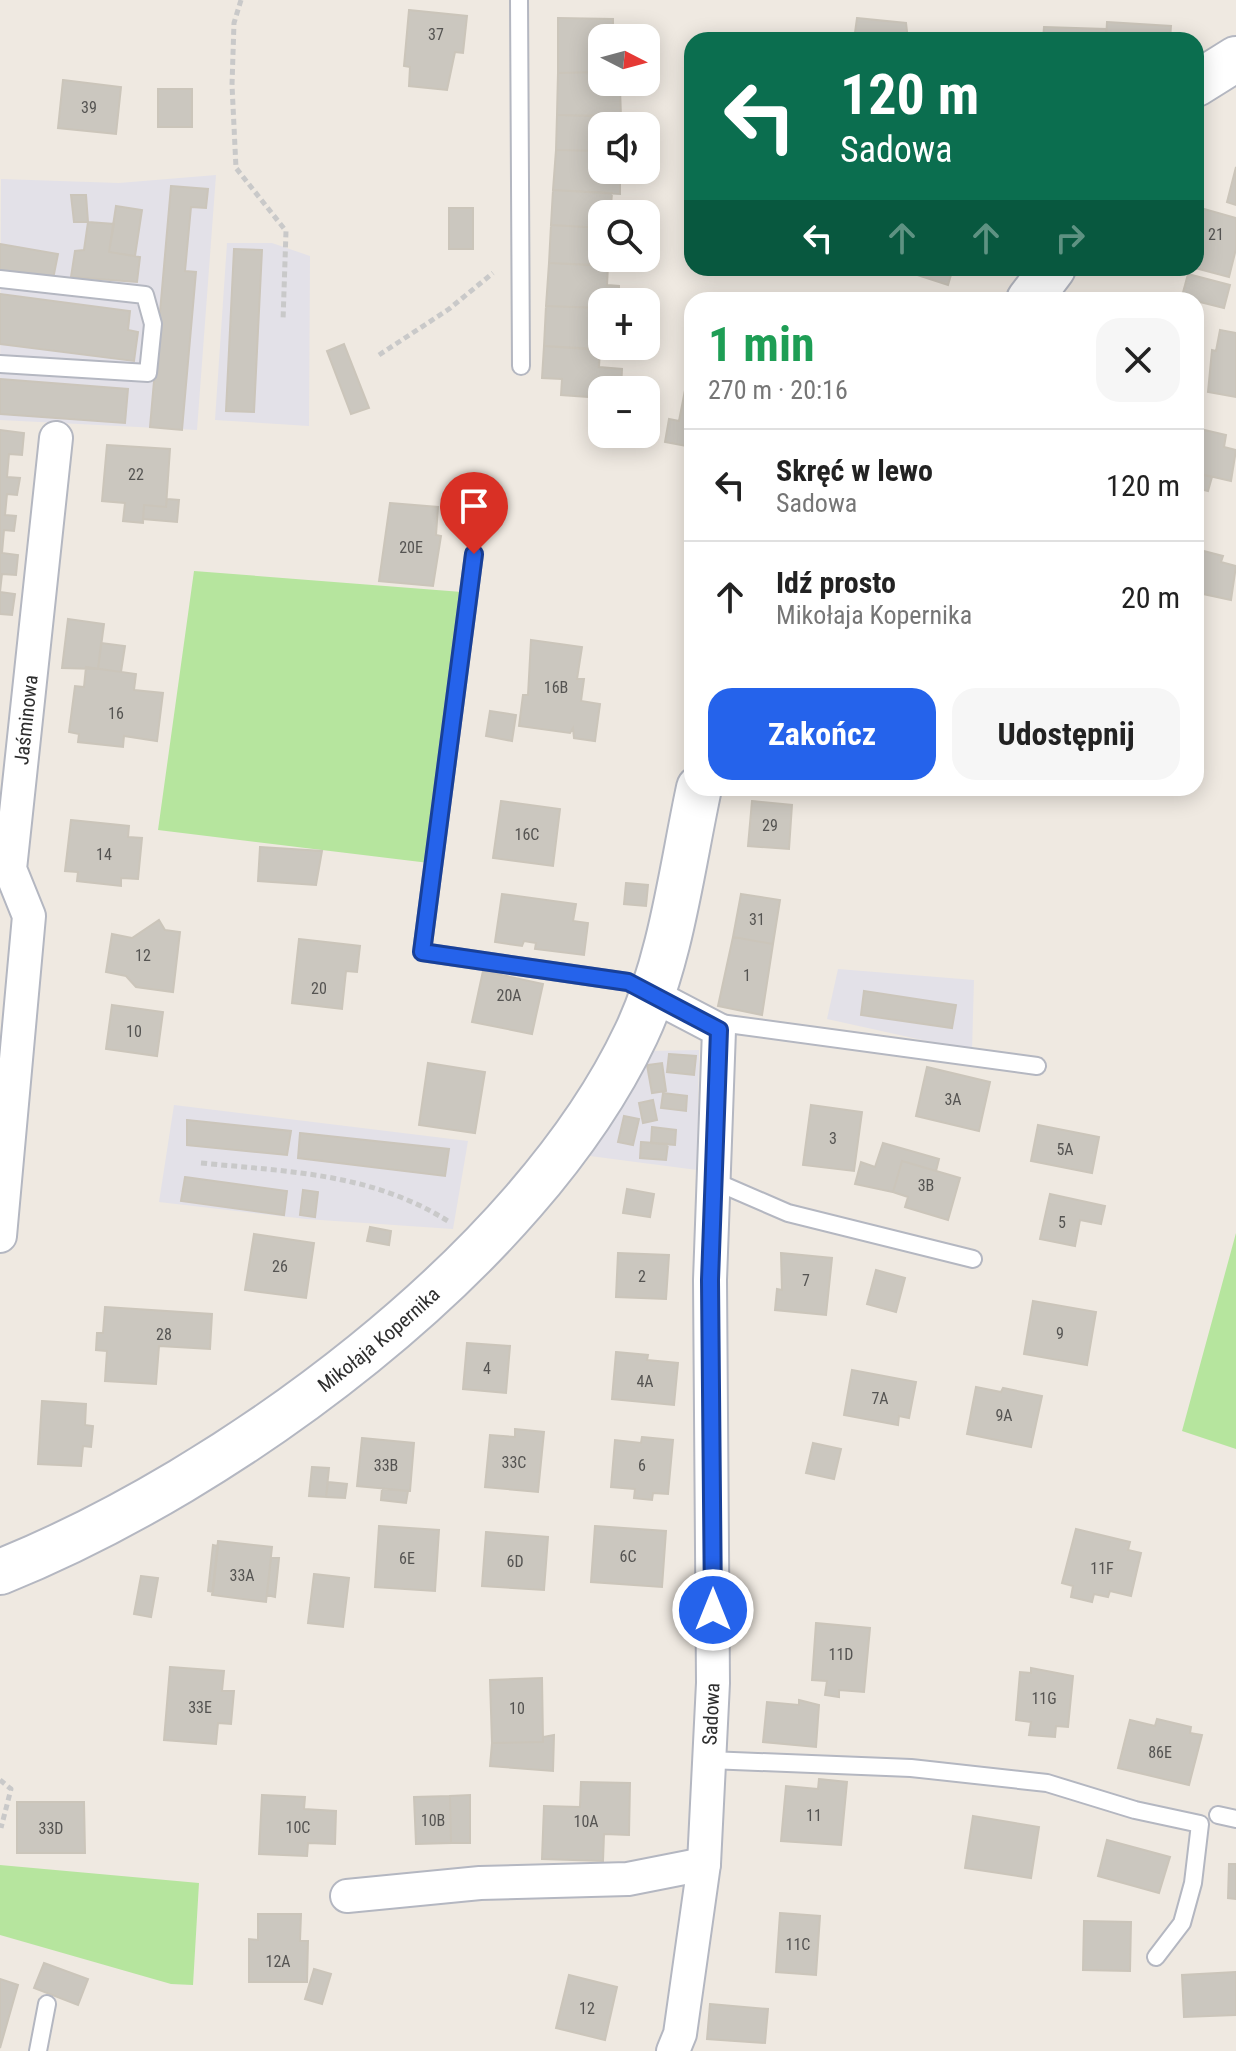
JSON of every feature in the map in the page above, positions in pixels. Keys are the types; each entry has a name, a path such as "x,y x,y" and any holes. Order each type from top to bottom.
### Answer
{"street":[{"path":"1204,79 1236,59"},
{"name":"Jaśminowa","path":"0,1236 29,916 10,869 56,438"},
{"name":"Mikołaja Kopernika","path":"0,1572 111,1521 224,1456 313,1393 414,1311 550,1172 615,1076 652,995 697,796"},
{"name":"Sadowa","path":"652,995 719,1030 710,1280 713,1683 704,1864 680,2034 673,2051"},
{"path":"347,1896 480,1883 628,1879 704,1864"}],"lane":[{"path":"519,0 521,366"},
{"path":"0,279 145,295 153,324 148,373 0,364"},
{"path":"474,554 422,952 628,982 652,995"},
{"path":"700,1020 1037,1066"},
{"path":"714,1181 788,1213 973,1259"},
{"path":"709,1760 911,1768 1047,1783 1135,1810 1200,1824 1193,1883 1182,1923 1156,1957"},
{"path":"1218,1815 1236,1819"},
{"path":"38,2051 47,2004"}],"path":[{"path":"241,0 234,23 232,85 236,168 286,231 283,321"},
{"path":"379,355 493,276 494,261"},
{"path":"201,1163 310,1174 384,1188 432,1211 481,1244"},
{"path":"0,1780 11,1789 1,1828"}],"shaded area":[{"path":"216,175 197,430 0,420 1,179 119,183"},
{"path":"227,243 272,243 310,256 309,426 215,420"},
{"path":"838,969 974,980 972,1051 827,1019"},
{"path":"699,1050 697,1170 590,1156 647,1051"},
{"path":"174,1105 468,1141 453,1229 306,1219 159,1202"}],"green space":[{"path":"194,571 462,592 429,863 158,830"},
{"path":"1236,1233 1236,1449 1182,1431"},
{"path":"0,1865 199,1883 193,1985 171,1984 0,1935"}],"building":[{"path":"409,10 467,16 463,53 455,52 447,90 409,86 410,67 404,66"},
{"path":"558,18 613,19 613,24 588,24 588,72 558,73"},
{"path":"857,18 906,23 907,32 855,32"},
{"path":"1107,22 1171,26 1171,32 1106,32"},
{"path":"1044,27 1106,29 1106,32 1044,32"},
{"path":"588,72 588,96 620,96 621,112 588,112 588,116 557,115 558,73"},
{"path":"63,80 121,87 116,134 58,128"},
{"path":"158,89 192,89 192,127 158,127"},
{"path":"557,115 588,116 588,151 556,150"},
{"path":"556,150 588,151 588,184 620,184 620,194 553,190"},
{"path":"1236,167 1236,205 1227,202"},
{"path":"171,186 208,189 206,208 191,207 185,271 196,272 182,430 150,427"},
{"path":"553,190 612,193 611,200 588,200 588,227 551,225"},
{"path":"71,195 86,195 88,222 74,222"},
{"path":"116,206 142,210 135,256 109,252"},
{"path":"449,208 473,208 473,249 449,249"},
{"path":"1204,209 1236,218 1236,249 1229,277 1204,270"},
{"path":"88,222 114,224 109,252 140,257 137,282 71,277 75,251 84,250"},
{"path":"551,225 588,227 588,265 549,263"},
{"path":"0,244 58,254 53,279 0,270"},
{"path":"234,249 262,250 254,412 226,411"},
{"path":"549,263 588,265 588,272 608,272 607,285 619,286 588,288 588,308 546,306"},
{"path":"920,276 951,276 948,285"},
{"path":"1187,276 1230,285 1224,308 1204,303 1204,292 1183,292"},
{"path":"0,294 130,311 128,330 138,332 134,361 0,344"},
{"path":"546,306 588,308 588,348 544,346"},
{"path":"1220,330 1236,333 1236,397 1208,392 1212,350 1216,351"},
{"path":"344,344 369,408 351,414 327,351"},
{"path":"544,346 588,349 588,360 599,360 599,367 622,369 622,376 588,376 588,397 561,395 562,379 542,378"},
{"path":"0,379 128,389 125,423 0,414"},
{"path":"684,395 684,446 665,442 669,419 679,421"},
{"path":"0,430 24,433 22,455 9,454 7,477 20,478 17,495 7,494 5,515 16,516 14,531 4,530 2,553 18,555 16,575 2,574 0,592"},
{"path":"1204,430 1226,435 1224,447 1236,450 1231,481 1204,475"},
{"path":"107,445 170,449 166,507 144,505 143,523 123,521 125,503 102,501"},
{"path":"1204,475 1212,477 1208,491 1204,490"},
{"path":"167,499 179,500 177,522 143,519 144,505 166,507"},
{"path":"390,503 438,507 436,535 441,536 433,586 379,581"},
{"path":"1204,551 1223,556 1221,562 1236,566 1231,600 1204,594"},
{"path":"0,592 15,594 12,615 0,614"},
{"path":"68,619 104,624 98,669 62,668"},
{"path":"531,640 582,647 577,679 584,679 581,701 600,704 595,741 574,738 573,728 570,733 519,726 523,695 528,695"},
{"path":"101,643 125,646 121,672 98,669"},
{"path":"86,667 136,674 134,690 163,693 157,741 124,736 123,747 78,742 79,734 69,732 75,686 84,687"},
{"path":"490,711 516,715 512,741 486,736"},
{"path":"501,801 560,809 553,866 493,858"},
{"path":"752,801 792,805 789,849 748,846"},
{"path":"71,820 129,826 128,837 142,838 138,879 121,878 121,886 77,881 78,872 65,871"},
{"path":"260,847 322,851 316,885 258,881"},
{"path":"626,883 648,885 646,906 624,904"},
{"path":"502,894 576,904 573,921 588,923 584,955 535,949 536,943 524,941 522,946 495,942"},
{"path":"741,894 780,900 773,944 733,937"},
{"path":"159,920 165,930 180,932 173,992 136,987 126,976 106,972 112,934 132,938"},
{"path":"733,937 773,944 762,1015 718,1006"},
{"path":"299,939 360,946 357,972 346,971 342,1009 292,1003"},
{"path":"483,971 543,984 532,1034 472,1022"},
{"path":"864,991 956,1005 952,1028 861,1015"},
{"path":"112,1005 163,1012 157,1056 106,1049"},
{"path":"669,1054 696,1056 694,1075 667,1072"},
{"path":"428,1063 485,1072 475,1133 419,1125"},
{"path":"662,1063 666,1091 652,1093 647,1065"},
{"path":"927,1067 990,1082 979,1131 916,1116"},
{"path":"663,1093 687,1096 686,1111 661,1108"},
{"path":"653,1100 657,1120 643,1123 639,1103"},
{"path":"811,1105 862,1112 854,1171 803,1165"},
{"path":"624,1116 639,1119 633,1145 618,1142"},
{"path":"187,1120 291,1131 287,1155 187,1145"},
{"path":"1038,1125 1099,1137 1092,1173 1031,1161"},
{"path":"652,1127 676,1130 675,1145 651,1143"},
{"path":"300,1133 449,1149 445,1176 298,1158"},
{"path":"641,1142 668,1144 666,1160 640,1158"},
{"path":"883,1143 939,1159 936,1171 902,1161 893,1192 855,1184 861,1162 875,1167"},
{"path":"902,1161 960,1178 948,1220 905,1207 908,1197 893,1192"},
{"path":"185,1177 287,1191 284,1215 181,1201"},
{"path":"627,1189 654,1194 650,1217 623,1213"},
{"path":"303,1190 318,1192 315,1217 300,1215"},
{"path":"1050,1194 1105,1206 1101,1224 1080,1220 1075,1246 1040,1239"},
{"path":"370,1227 391,1231 389,1245 367,1241"},
{"path":"254,1234 314,1243 306,1298 245,1290"},
{"path":"618,1253 669,1255 666,1299 616,1297"},
{"path":"781,1253 832,1258 826,1315 775,1310 777,1289 782,1290"},
{"path":"876,1270 905,1278 896,1312 867,1304"},
{"path":"1033,1301 1096,1312 1087,1365 1024,1354"},
{"path":"105,1307 212,1314 210,1349 159,1346 156,1384 105,1381 107,1351 96,1350 97,1333 103,1333"},
{"path":"467,1343 510,1346 506,1393 463,1389"},
{"path":"616,1352 648,1355 647,1360 678,1363 674,1405 612,1399"},
{"path":"852,1370 916,1382 909,1418 899,1416 898,1425 844,1415"},
{"path":"976,1387 1001,1392 1003,1388 1042,1396 1031,1447 967,1434"},
{"path":"42,1401 86,1404 85,1425 93,1426 91,1447 83,1446 81,1466 38,1464"},
{"path":"515,1429 544,1432 538,1492 485,1487 490,1435 515,1437"},
{"path":"642,1437 673,1440 668,1494 653,1493 652,1500 634,1498 635,1489 611,1487 615,1440 641,1443"},
{"path":"362,1438 414,1443 410,1491 357,1486"},
{"path":"813,1443 841,1449 834,1479 806,1473"},
{"path":"312,1467 329,1468 326,1497 309,1496"},
{"path":"328,1482 347,1484 345,1498 326,1497"},
{"path":"382,1489 408,1491 406,1503 381,1500"},
{"path":"379,1526 439,1530 435,1591 375,1587"},
{"path":"595,1526 666,1531 662,1587 591,1582"},
{"path":"1076,1529 1130,1542 1128,1550 1141,1553 1131,1596 1110,1591 1108,1597 1094,1594 1092,1602 1071,1597 1073,1586 1062,1583"},
{"path":"486,1532 548,1537 544,1590 482,1586"},
{"path":"218,1541 272,1547 266,1602 212,1595"},
{"path":"213,1545 218,1546 213,1592 208,1591"},
{"path":"271,1558 279,1558 275,1597 267,1595"},
{"path":"314,1574 349,1578 343,1627 308,1623"},
{"path":"141,1576 158,1578 151,1617 134,1614"},
{"path":"816,1623 870,1628 864,1692 839,1690 839,1697 825,1695 827,1681 812,1680"},
{"path":"170,1667 224,1671 222,1691 234,1691 231,1724 218,1723 216,1744 164,1740"},
{"path":"1031,1668 1073,1676 1068,1727 1056,1726 1055,1737 1029,1735 1031,1722 1016,1720 1020,1672 1031,1673"},
{"path":"542,1678 543,1742 492,1743 490,1680"},
{"path":"799,1700 819,1705 816,1747 763,1742 767,1702 799,1705"},
{"path":"1157,1719 1191,1727 1190,1733 1202,1735 1189,1785 1118,1768 1130,1720 1155,1726"},
{"path":"554,1735 553,1771 490,1766 492,1743 543,1742 543,1737"},
{"path":"819,1779 847,1782 841,1845 781,1841 786,1786 818,1789"},
{"path":"581,1782 630,1783 629,1835 604,1834 603,1861 542,1859 544,1806 580,1807"},
{"path":"262,1795 305,1797 304,1809 336,1811 335,1844 308,1843 307,1856 259,1854"},
{"path":"470,1795 470,1843 451,1843 450,1796"},
{"path":"450,1796 451,1843 416,1844 414,1797"},
{"path":"17,1802 84,1802 85,1853 17,1853"},
{"path":"973,1816 1039,1827 1031,1878 965,1868"},
{"path":"1107,1840 1170,1857 1159,1893 1098,1876"},
{"path":"1229,1864 1236,1864 1236,1899 1228,1898"},
{"path":"780,1913 820,1916 816,1975 776,1972"},
{"path":"258,1914 301,1914 300,1941 308,1941 307,1982 249,1982 249,1939 258,1940"},
{"path":"1084,1921 1131,1922 1130,1971 1083,1970"},
{"path":"44,1963 88,1979 78,2005 34,1988"},
{"path":"314,1969 331,1974 322,2004 305,1999"},
{"path":"1236,1972 1236,2015 1184,2017 1182,1975"},
{"path":"569,1975 617,1987 605,2040 556,2028"},
{"path":"0,1979 18,1985 0,2048"},
{"path":"710,2004 768,2009 765,2043 707,2039"}],"route":[{"path":"474,554 443,810 422,952 628,982 719,1030 710,1280 713,1610"}]}
